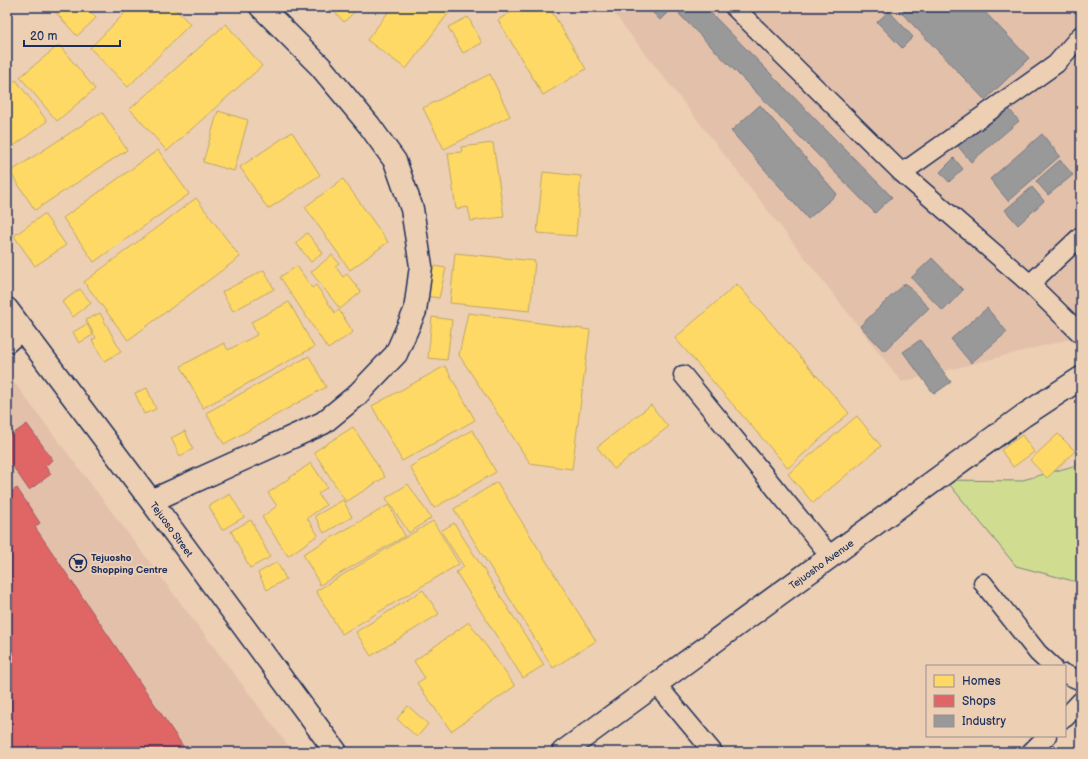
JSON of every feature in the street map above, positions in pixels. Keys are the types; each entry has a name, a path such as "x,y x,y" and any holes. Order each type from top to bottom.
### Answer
{"street":[{"path":"151,501 323,423 356,396 396,354 415,311 421,266 412,209 395,161 370,125 320,66 261,7"},
{"name":"Tejuoso Street","path":"7,309 15,337 151,501 336,752"},
{"name":"Tejuosho Avenue","path":"563,752 657,685 761,606 831,557 1023,416 1081,378"}],"lane":[{"path":"734,7 902,173 1030,284 1081,334"},
{"path":"902,173 1056,64 1081,35"},
{"path":"1030,284 1081,236"},
{"path":"683,375 831,557"},
{"path":"983,582 1038,659 1050,665"},
{"path":"1066,674 1081,681"},
{"path":"657,685 713,752"},
{"path":"1066,717 1081,701"}],"shaded area":[{"path":"609,7 1081,7 1081,336 902,382"},
{"name":"Tejuosho Shopping Centre","path":"7,373 293,752 7,752"}],"green space":[{"path":"1081,464 1081,583 1016,566 946,480 1019,481"}],"building: Homes":[{"path":"51,7 87,7 96,18 77,36"},
{"path":"131,7 173,7 190,24 128,87 90,48"},
{"path":"330,7 359,7 344,22"},
{"path":"392,7 453,7 406,69 367,40"},
{"path":"519,7 549,7 586,69 543,95 498,20"},
{"path":"468,17 482,43 463,53 448,27"},
{"path":"226,24 262,66 167,151 130,109"},
{"path":"59,45 95,89 57,121 20,77"},
{"path":"490,74 510,116 444,149 423,108"},
{"path":"16,80 47,121 7,151 7,86"},
{"path":"218,111 248,120 234,171 203,162"},
{"path":"102,112 127,150 35,210 10,172"},
{"path":"292,132 320,175 268,209 240,167"},
{"path":"493,143 504,217 471,221 468,207 456,209 448,153 462,152 461,147"},
{"path":"158,150 189,194 94,262 63,218"},
{"path":"543,172 581,176 576,236 537,233"},
{"path":"343,179 388,242 350,270 305,207"},
{"path":"196,198 240,257 128,340 84,282"},
{"path":"44,214 66,245 35,266 14,236"},
{"path":"307,233 323,253 311,262 296,243"},
{"path":"455,253 535,261 530,311 450,303"},
{"path":"332,255 339,263 335,266 343,277 347,274 361,292 340,309 311,272"},
{"path":"297,266 312,288 316,285 335,313 339,310 353,332 328,349 280,277"},
{"path":"433,266 446,268 439,298 426,296"},
{"path":"264,270 274,289 233,311 222,292"},
{"path":"737,284 849,413 788,468 675,338"},
{"path":"80,289 91,303 73,317 62,302"},
{"path":"289,302 314,347 203,408 181,366 224,343 228,350 257,335 251,322"},
{"path":"100,313 121,352 104,361 92,340 96,338 86,320"},
{"path":"468,313 590,330 572,469 530,463 459,355"},
{"path":"432,317 452,320 447,360 428,358"},
{"path":"87,324 93,335 79,343 73,332"},
{"path":"309,356 326,387 224,444 206,413"},
{"path":"445,366 475,420 402,461 372,406"},
{"path":"147,388 156,409 144,414 135,393"},
{"path":"651,405 668,427 614,469 597,447"},
{"path":"857,416 881,446 813,503 788,474"},
{"path":"353,427 385,477 346,502 314,452"},
{"path":"472,430 496,472 434,508 410,467"},
{"path":"185,431 193,449 180,456 171,438"},
{"path":"1058,434 1075,451 1047,478 1030,460"},
{"path":"1022,435 1034,452 1013,467 1001,450"},
{"path":"311,463 327,487 318,494 326,505 307,518 318,535 288,556 262,517 277,506 268,493"},
{"path":"497,482 596,641 553,668 454,509"},
{"path":"408,484 431,518 409,533 386,498"},
{"path":"230,494 244,517 222,530 209,506"},
{"path":"343,500 352,517 324,533 315,516"},
{"path":"389,505 405,536 320,585 303,554"},
{"path":"251,520 270,557 250,568 231,531"},
{"path":"433,521 459,564 342,634 316,591"},
{"path":"454,523 544,665 523,678 456,572 464,567 441,531"},
{"path":"277,562 286,579 267,590 258,573"},
{"path":"423,590 439,614 371,656 356,632"},
{"path":"469,622 515,686 451,731 417,683 425,678 414,661"},
{"path":"408,706 428,724 417,737 397,719"}],"building: Shops":[{"path":"27,424 53,460 45,466 51,474 29,490 7,458 7,438"},
{"path":"17,488 40,523 35,527 187,752 7,752 7,492 8,494"}],"building: Industry":[{"path":"647,7 673,7 660,20"},
{"path":"686,7 705,7 892,197 875,213 679,14"},
{"path":"896,7 980,7 1029,58 985,100"},
{"path":"889,11 913,37 902,48 877,22"},
{"path":"1005,104 1019,121 971,162 957,145"},
{"path":"760,105 837,194 808,219 731,131"},
{"path":"1042,134 1060,156 1008,201 990,179"},
{"path":"954,158 963,169 949,182 940,172"},
{"path":"1060,160 1073,175 1048,195 1036,181"},
{"path":"1032,187 1044,201 1018,225 1005,210"},
{"path":"932,258 963,290 943,311 911,278"},
{"path":"905,283 929,308 884,351 860,326"},
{"path":"987,308 1007,332 971,363 951,339"},
{"path":"920,340 951,382 934,394 903,352"}],"place":[{"name":"Tejuosho Shopping Centre","path":"78,563"}]}
